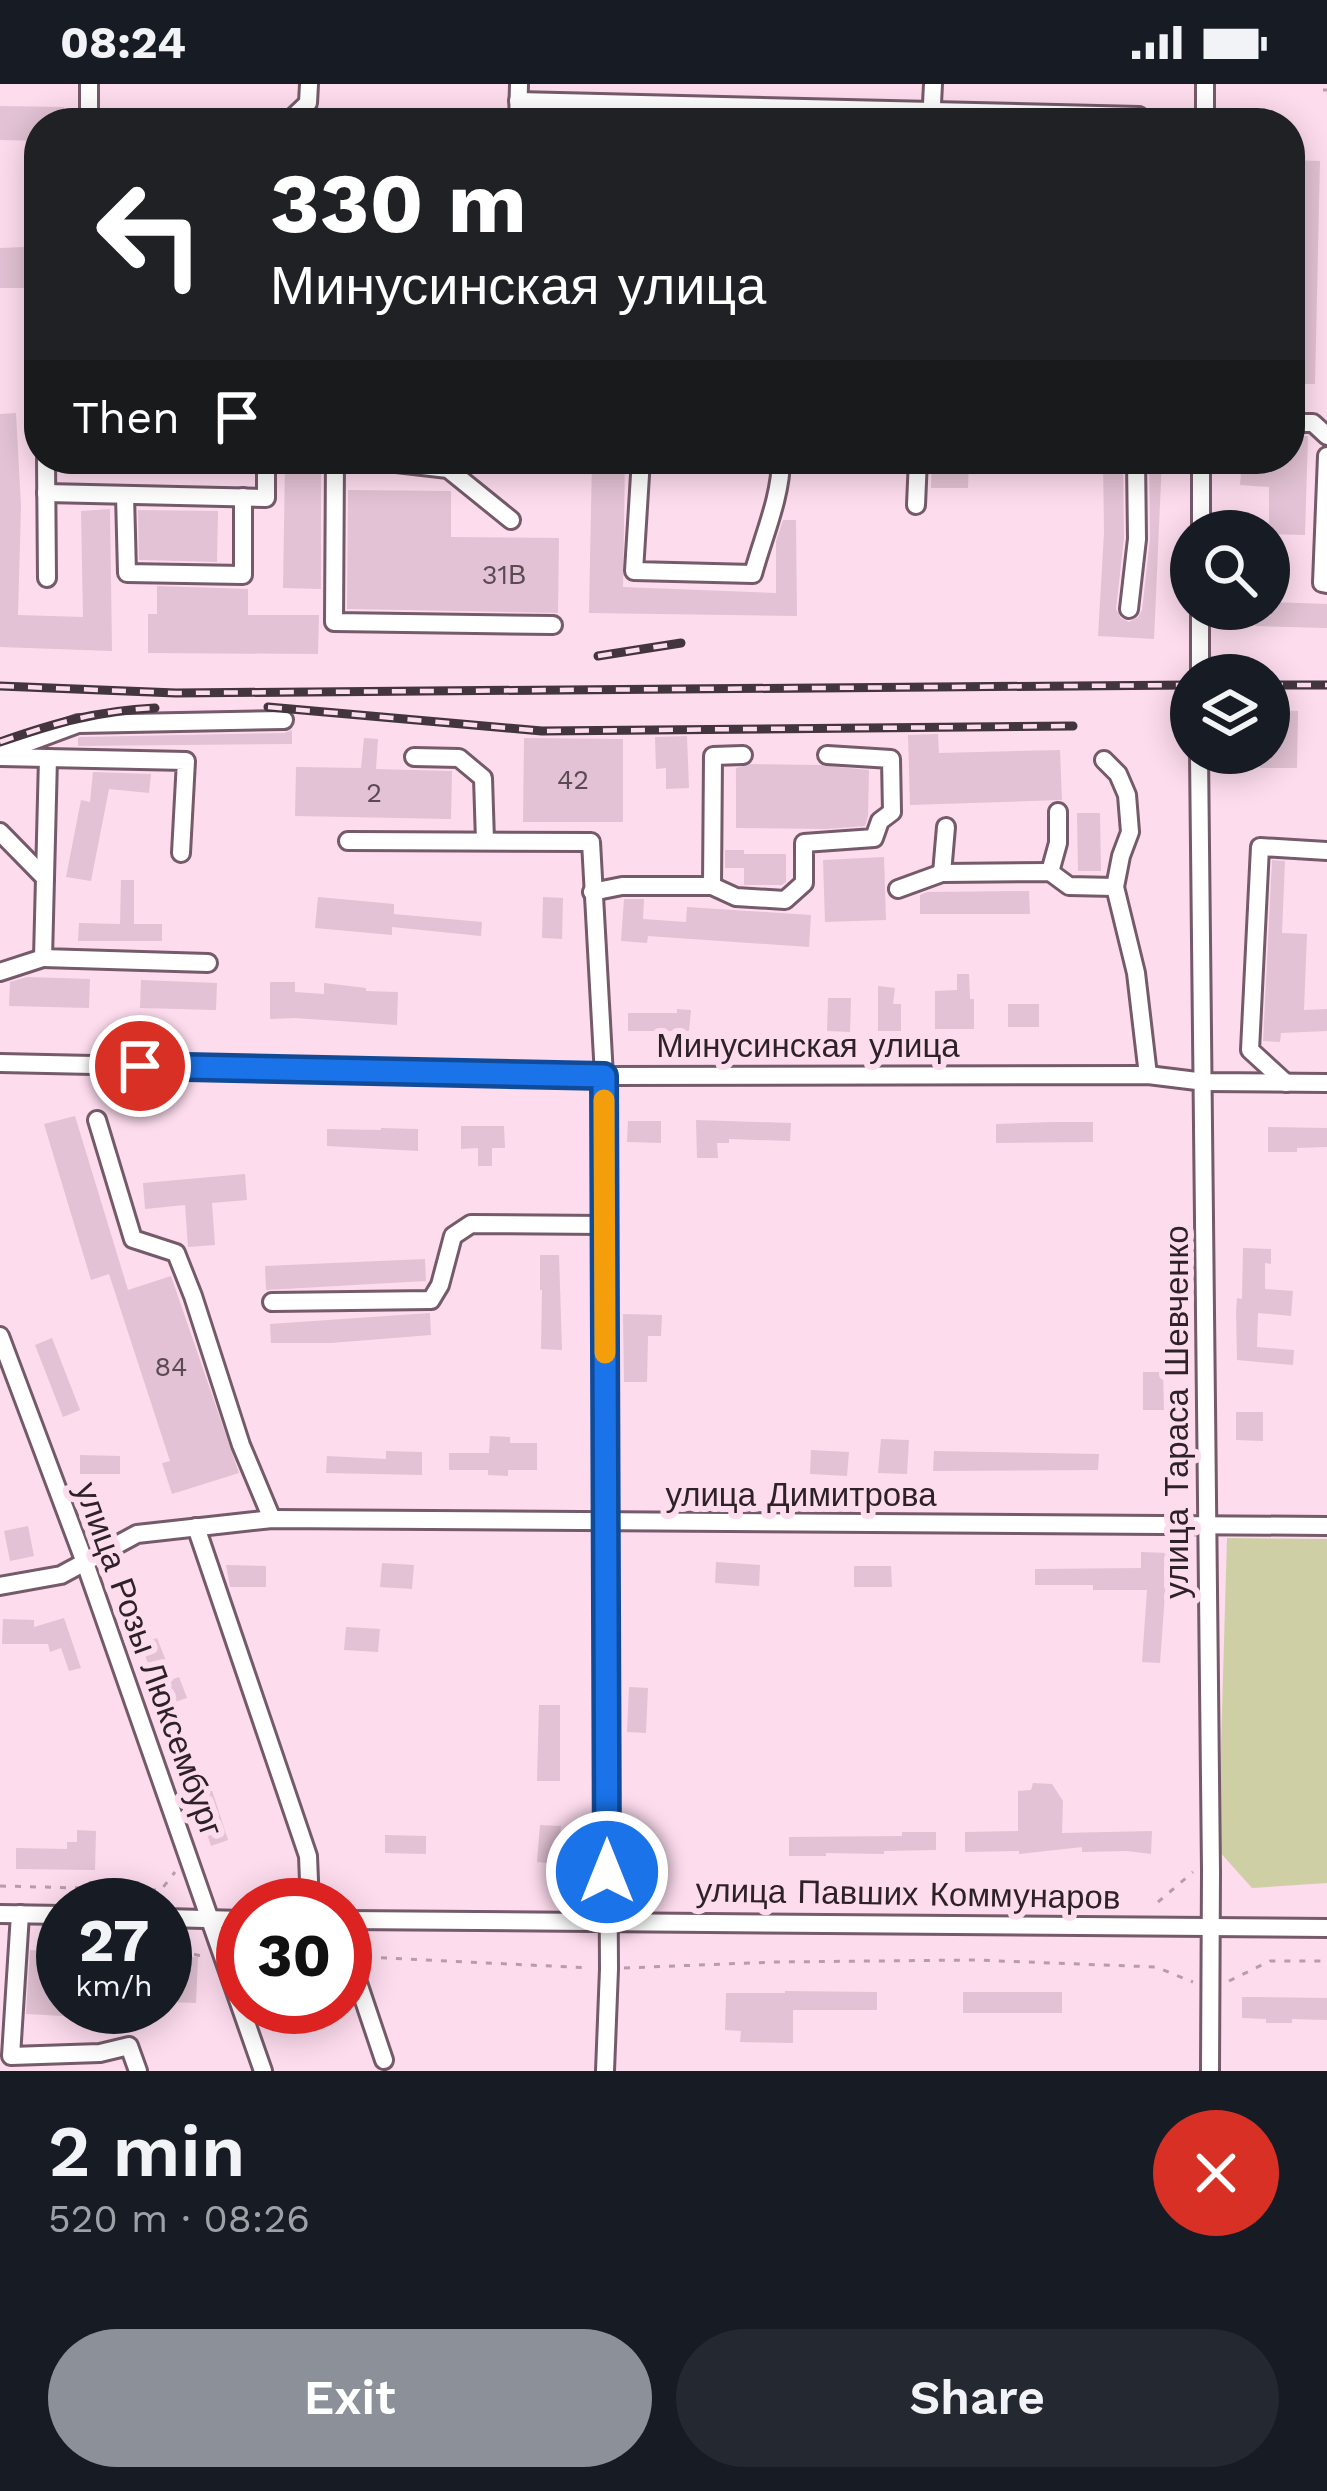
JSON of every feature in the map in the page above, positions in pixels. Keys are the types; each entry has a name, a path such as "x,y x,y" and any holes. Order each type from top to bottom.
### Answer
{"street":[{"path":"518,93 712,108"},
{"path":"1327,456 1322,584 1327,584"},
{"path":"46,474 47,578"},
{"path":"46,493 266,498 266,474"},
{"path":"335,474 334,622 554,625"},
{"path":"454,474 512,520"},
{"path":"639,474 634,571 753,574 781,474"},
{"path":"916,505 917,474"},
{"path":"1130,609 1137,539 1136,474"},
{"path":"1201,510 1202,474"},
{"path":"125,495 127,573 243,574 243,497"},
{"path":"0,755 78,724 284,720"},
{"path":"712,886 713,756 742,754"},
{"path":"0,755 186,761 181,853"},
{"path":"592,892 622,886 712,886 736,897 785,900 804,883 804,843 874,838 880,820 892,812 891,759 827,755"},
{"path":"414,757 459,758 482,778 485,842"},
{"path":"43,958 48,758"},
{"path":"1104,760 1118,774 1129,808 1130,832 1115,887 1136,973 1148,1075"},
{"name":"улица Тараса Шевченко","path":"1199,774 1210,2071"},
{"path":"1050,872 1058,843 1058,812"},
{"path":"942,873 946,827"},
{"path":"3,841 45,878"},
{"path":"348,841 591,842 604,1076 609,1969 605,2071"},
{"path":"1286,1083 1250,1050 1260,847 1327,851"},
{"path":"898,889 942,873 1050,872 1069,886 1115,887"},
{"path":"0,972 43,958 208,963"},
{"name":"Минусинская улица","path":"0,1063 604,1076 1148,1075 1204,1082 1327,1083"},
{"path":"97,1120 133,1239 176,1253 241,1445 272,1519"},
{"path":"272,1302 431,1300 440,1285 453,1236 471,1224 604,1225"},
{"name":"улица Розы Люксембург","path":"0,1336 84,1560 263,2071"},
{"name":"улица Димитрова","path":"0,1586 61,1575 137,1534 272,1519 1327,1526"},
{"path":"196,1527 308,1856 309,1878"},
{"path":"0,1914 36,1914"},
{"path":"20,1914 15,2063 129,2046 138,2071"},
{"path":"192,1919 216,1919"},
{"name":"улица Павших Коммунаров","path":"372,1920 1327,1928"},
{"path":"372,2024 384,2060"}],"path":[{"path":"0,1886 161,1890 176,1871"},
{"path":"1158,1902 1194,1871"},
{"path":"372,1952 609,1969 975,1960 1156,1967 1195,1983"},
{"path":"192,1953 204,1955 212,1971"},
{"path":"1222,1984 1270,1961 1327,1961"}],"green space":[{"path":"1227,1538 1327,1539 1327,1883 1252,1888 1218,1850"}],"building":[{"path":"0,106 64,107 24,108 24,141 0,140"},
{"path":"1305,160 1320,161 1315,384 1305,384"},
{"path":"24,247 24,288 0,288 0,248"},
{"path":"16,413 21,506 18,615 83,617 81,511 110,509 112,651 0,647 0,414"},
{"path":"1308,436 1305,535 1290,535 1290,510 1269,510 1269,487 1240,485 1241,474 1305,474"},
{"path":"285,474 321,474 321,589 283,588"},
{"path":"592,474 625,474 623,587 776,593 776,541 783,520 796,520 797,616 589,613"},
{"path":"931,474 968,474 968,488 931,488"},
{"path":"1103,474 1123,474 1124,538 1116,609 1129,622 1142,610 1150,539 1149,474 1161,474 1154,639 1098,636"},
{"path":"348,490 451,491 451,537 559,538 558,613 347,609"},
{"path":"138,510 218,511 217,562 139,560"},
{"path":"157,586 248,589 248,615 319,615 318,654 148,653 148,614 157,614"},
{"path":"1290,603 1327,604 1327,628 1290,627"},
{"path":"1290,711 1298,711 1297,768 1290,768"},
{"path":"292,730 292,744 78,746 80,737"},
{"path":"938,734 939,753 1060,750 1062,800 910,805 908,735"},
{"path":"687,736 689,788 666,789 666,768 656,769 655,737"},
{"path":"364,738 378,739 376,769 452,771 451,819 295,816 296,767 361,768"},
{"path":"524,738 623,739 623,822 523,822"},
{"path":"751,764 869,770 865,826 736,828 736,768"},
{"path":"93,772 151,774 149,793 109,789 91,881 66,877 81,800 90,802"},
{"path":"1077,813 1100,813 1101,871 1078,871"},
{"path":"725,850 786,854 786,882 744,885 744,868 725,868"},
{"path":"884,857 886,920 825,922 823,860"},
{"path":"1272,860 1285,861 1282,933 1307,934 1304,1010 1327,1009 1327,1031 1281,1033 1280,1042 1263,1041"},
{"path":"121,880 134,880 134,924 162,924 162,941 78,941 79,923 120,924"},
{"path":"1029,891 1030,914 920,914 920,895 927,892"},
{"path":"318,897 394,904 394,914 482,922 481,936 392,927 392,935 315,928"},
{"path":"543,897 563,898 562,939 542,938"},
{"path":"624,899 644,899 643,919 686,922 687,907 811,915 809,947 648,936 647,943 621,941"},
{"path":"957,974 969,974 974,1029 935,1029 935,991 957,990"},
{"path":"27,977 90,979 89,1008 9,1006 10,982"},
{"path":"141,980 217,983 216,1010 140,1008"},
{"path":"270,982 295,982 295,992 324,994 324,983 398,992 397,1025 270,1019"},
{"path":"878,986 895,988 893,1004 901,1004 901,1031 878,1031"},
{"path":"828,998 851,998 850,1032 827,1031"},
{"path":"1008,1004 1039,1004 1039,1027 1008,1027"},
{"path":"677,1009 691,1010 689,1031 628,1031 628,1013 677,1013"},
{"path":"75,1116 128,1290 171,1276 239,1473 172,1494 162,1463 170,1461 109,1274 91,1280 44,1124"},
{"path":"696,1120 791,1123 790,1141 729,1139 729,1143 717,1143 718,1158 697,1158"},
{"path":"628,1121 661,1121 661,1143 627,1142"},
{"path":"1093,1122 1093,1142 996,1143 996,1124"},
{"path":"461,1126 504,1126 505,1148 492,1148 492,1166 478,1166 478,1148 461,1149"},
{"path":"1268,1127 1327,1128 1327,1147 1268,1152"},
{"path":"327,1129 418,1129 418,1151 327,1146"},
{"path":"245,1174 247,1200 212,1203 215,1245 188,1247 185,1205 145,1209 143,1183"},
{"path":"1243,1248 1271,1249 1271,1264 1265,1263 1265,1289 1293,1291 1291,1316 1258,1313 1257,1347 1294,1350 1293,1365 1237,1360 1236,1311 1237,1298 1242,1299"},
{"path":"540,1255 559,1255 562,1350 541,1349"},
{"path":"425,1259 426,1281 266,1290 265,1266"},
{"path":"430,1313 431,1335 271,1343 270,1324"},
{"path":"623,1314 662,1315 661,1336 648,1336 647,1382 624,1382"},
{"path":"52,1338 80,1410 63,1417 35,1345"},
{"path":"1143,1372 1163,1372 1164,1410 1143,1410"},
{"path":"1236,1412 1263,1412 1263,1441 1236,1440"},
{"path":"490,1436 510,1437 510,1443 537,1443 537,1470 508,1470 508,1476 488,1475 488,1470 449,1470 449,1453 489,1453"},
{"path":"881,1439 909,1440 907,1474 878,1473"},
{"path":"811,1450 849,1452 847,1476 810,1474"},
{"path":"386,1451 422,1452 422,1475 326,1473 327,1456 386,1459"},
{"path":"934,1451 1099,1454 1098,1470 933,1471"},
{"path":"80,1455 120,1456 120,1474 80,1474"},
{"path":"28,1526 34,1556 10,1561 4,1531"},
{"path":"1141,1552 1168,1553 1160,1663 1142,1662 1147,1590 1035,1585 1035,1569 1141,1568"},
{"path":"716,1562 760,1565 759,1586 715,1583"},
{"path":"382,1563 414,1565 412,1589 380,1587"},
{"path":"226,1565 266,1566 266,1587 230,1587"},
{"path":"854,1566 891,1566 892,1587 854,1587"},
{"path":"64,1618 81,1668 69,1671 61,1648 50,1652 48,1644 2,1644 3,1619 34,1620 34,1627"},
{"path":"346,1627 380,1629 378,1652 344,1650"},
{"path":"157,1638 173,1679 179,1677 187,1698 163,1706 141,1644"},
{"path":"629,1687 648,1688 646,1733 627,1732"},
{"path":"539,1705 560,1705 560,1781 537,1781"},
{"path":"209,1781 228,1840 211,1846 191,1787"},
{"path":"1033,1783 1052,1784 1063,1801 1062,1833 1152,1831 1151,1854 1082,1852 1082,1847 1019,1854 965,1852 965,1832 1018,1831 1018,1791 1031,1790"},
{"path":"540,1825 561,1826 557,1864 537,1862"},
{"path":"77,1830 96,1831 95,1870 16,1869 16,1848 67,1849 67,1842 77,1842"},
{"path":"902,1832 936,1832 936,1850 789,1856 789,1837 902,1836"},
{"path":"385,1835 426,1836 426,1854 385,1853"},
{"path":"30,1950 36,1950 36,2015 26,2014"},
{"path":"192,1957 198,1957 196,2003 192,2003"},
{"path":"877,1992 877,2010 793,2010 793,2043 740,2042 741,2031 725,2030 726,1993"},
{"path":"963,1992 1062,1992 1062,2013 963,2013"},
{"path":"1242,1997 1327,1998 1327,2020 1266,2023 1266,2019 1242,2018"}],"railway":[{"path":"598,656 681,643"},
{"path":"0,686 176,693 1170,685"},
{"path":"1290,685 1327,685"},
{"path":"268,707 542,731 1073,726"},
{"path":"0,742 76,719 155,708"}],"slow traffic":[{"path":"604,1100 605,1353"}],"route":[{"path":"140,1066 604,1076 607,1872"}]}
